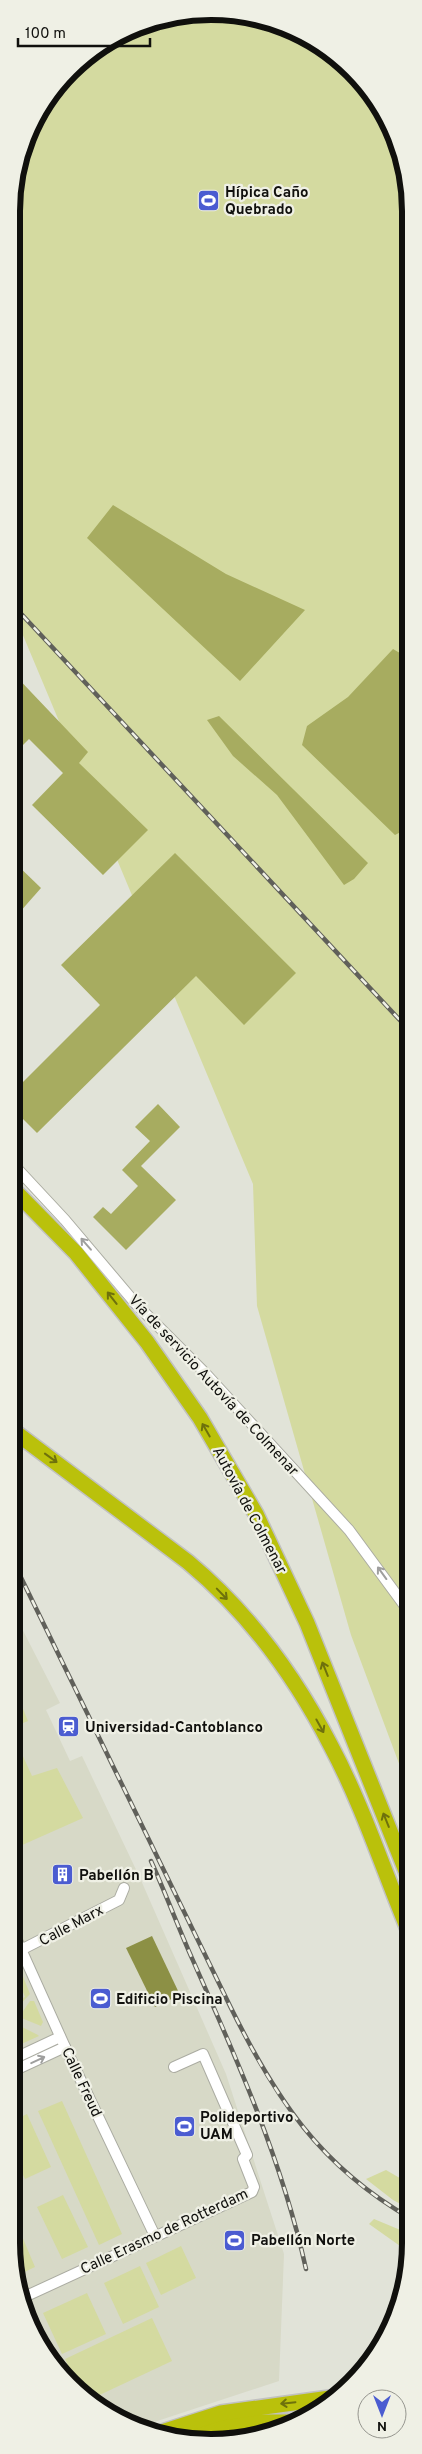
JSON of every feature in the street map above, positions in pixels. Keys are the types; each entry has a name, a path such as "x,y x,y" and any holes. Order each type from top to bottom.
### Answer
{"highway":[{"name":"Autovía de Colmenar","path":"20,1195 76,1253 147,1342 200,1418 256,1514 307,1623 402,1861"},
{"path":"20,1436 188,1562 206,1577 255,1628 299,1688 332,1747 367,1825 402,1914"},
{"path":"171,2429 221,2413 321,2399"},
{"path":"182,2431 249,2422 277,2422"},
{"path":"220,2434 249,2430"}],"street":[{"name":"Vía de servicio Autovía de Colmenar","path":"20,1171 65,1220 136,1304 205,1373 349,1530 402,1602"},
{"name":"Calle Marx","path":"22,1951 119,1900 124,1888"},
{"name":"Calle Freud","path":"20,1947 60,2037 155,2236"},
{"path":"20,2056 60,2037"},
{"path":"20,2068 65,2047"},
{"name":"Calle Erasmo de Rotterdam","path":"28,2295 252,2192 254,2187 243,2159 247,2155 203,2054 174,2067"}],"shaded area":[{"path":"199,20 223,20 272,30 307,46 337,67 363,95 382,127 392,150 402,199 402,1772 351,1635 257,1306 253,1184 20,628 20,199 30,150 46,115 59,95 95,59 127,40 150,30"},
{"path":"113,505 226,574 305,610 240,681 87,538"},
{"path":"393,649 402,654 402,831 395,835 302,745 307,726 348,697"},
{"path":"20,680 88,752 79,763 148,830 103,875 32,805 63,773 29,739 20,748"},
{"path":"219,716 368,863 354,879 344,885 277,795 233,756 207,720"},
{"path":"175,853 296,973 244,1025 196,976 37,1133 20,1116 20,1085 100,1005 61,965"},
{"path":"20,868 41,888 20,912"},
{"path":"158,1104 180,1127 141,1166 176,1200 126,1250 93,1217 103,1207 111,1214 138,1186 122,1170 150,1141 135,1127"},
{"path":"20,1625 60,1703 46,1710 70,1761 82,1756 140,1878 226,2074 284,2254 279,2381 149,2424 105,2402 85,2387 67,2369 52,2349 30,2304 20,2255"},
{"path":"20,1704 28,1721 20,1724"},
{"path":"20,1750 32,1776 57,1768 83,1818 20,1846"},
{"path":"152,1936 180,1995 155,2007 126,1948"},
{"path":"20,1969 30,1994 20,2005 20,1999 25,1997 21,1987"},
{"path":"30,2001 34,2001 43,2022 41,2026 20,2017"},
{"path":"20,2026 38,2035 20,2045"},
{"path":"62,2101 122,2234 99,2245 38,2111"},
{"path":"27,2114 51,2167 25,2179 20,2169 20,2118"},
{"path":"386,2170 402,2179 402,2205 393,2200 366,2179"},
{"path":"63,2195 88,2247 62,2259 37,2207"},
{"path":"374,2219 402,2231 402,2247 369,2224"},
{"path":"20,2231 35,2267 23,2273 20,2255"},
{"path":"181,2246 196,2278 161,2295 146,2263"},
{"path":"140,2266 159,2307 123,2324 104,2283"},
{"path":"87,2293 106,2334 62,2354 43,2313"},
{"path":"152,2318 172,2361 97,2396 72,2374 65,2359"}],"railway":[{"path":"20,613 402,1022"},
{"path":"20,1575 231,2008 265,2072 304,2128 326,2153 350,2176 378,2198 402,2213"},
{"path":"151,1861 225,2032 271,2149 296,2228 306,2269"}],"place":[{"name":"Hípica Caño Quebrado","path":"209,201"},
{"name":"Universidad-Cantoblanco","path":"69,1727"},
{"name":"Pabellón B","path":"63,1875"},
{"name":"Edificio Piscina","path":"100,1999"},
{"name":"Polideportivo UAM","path":"184,2126"},
{"name":"Pabellón Norte","path":"235,2240"}]}
